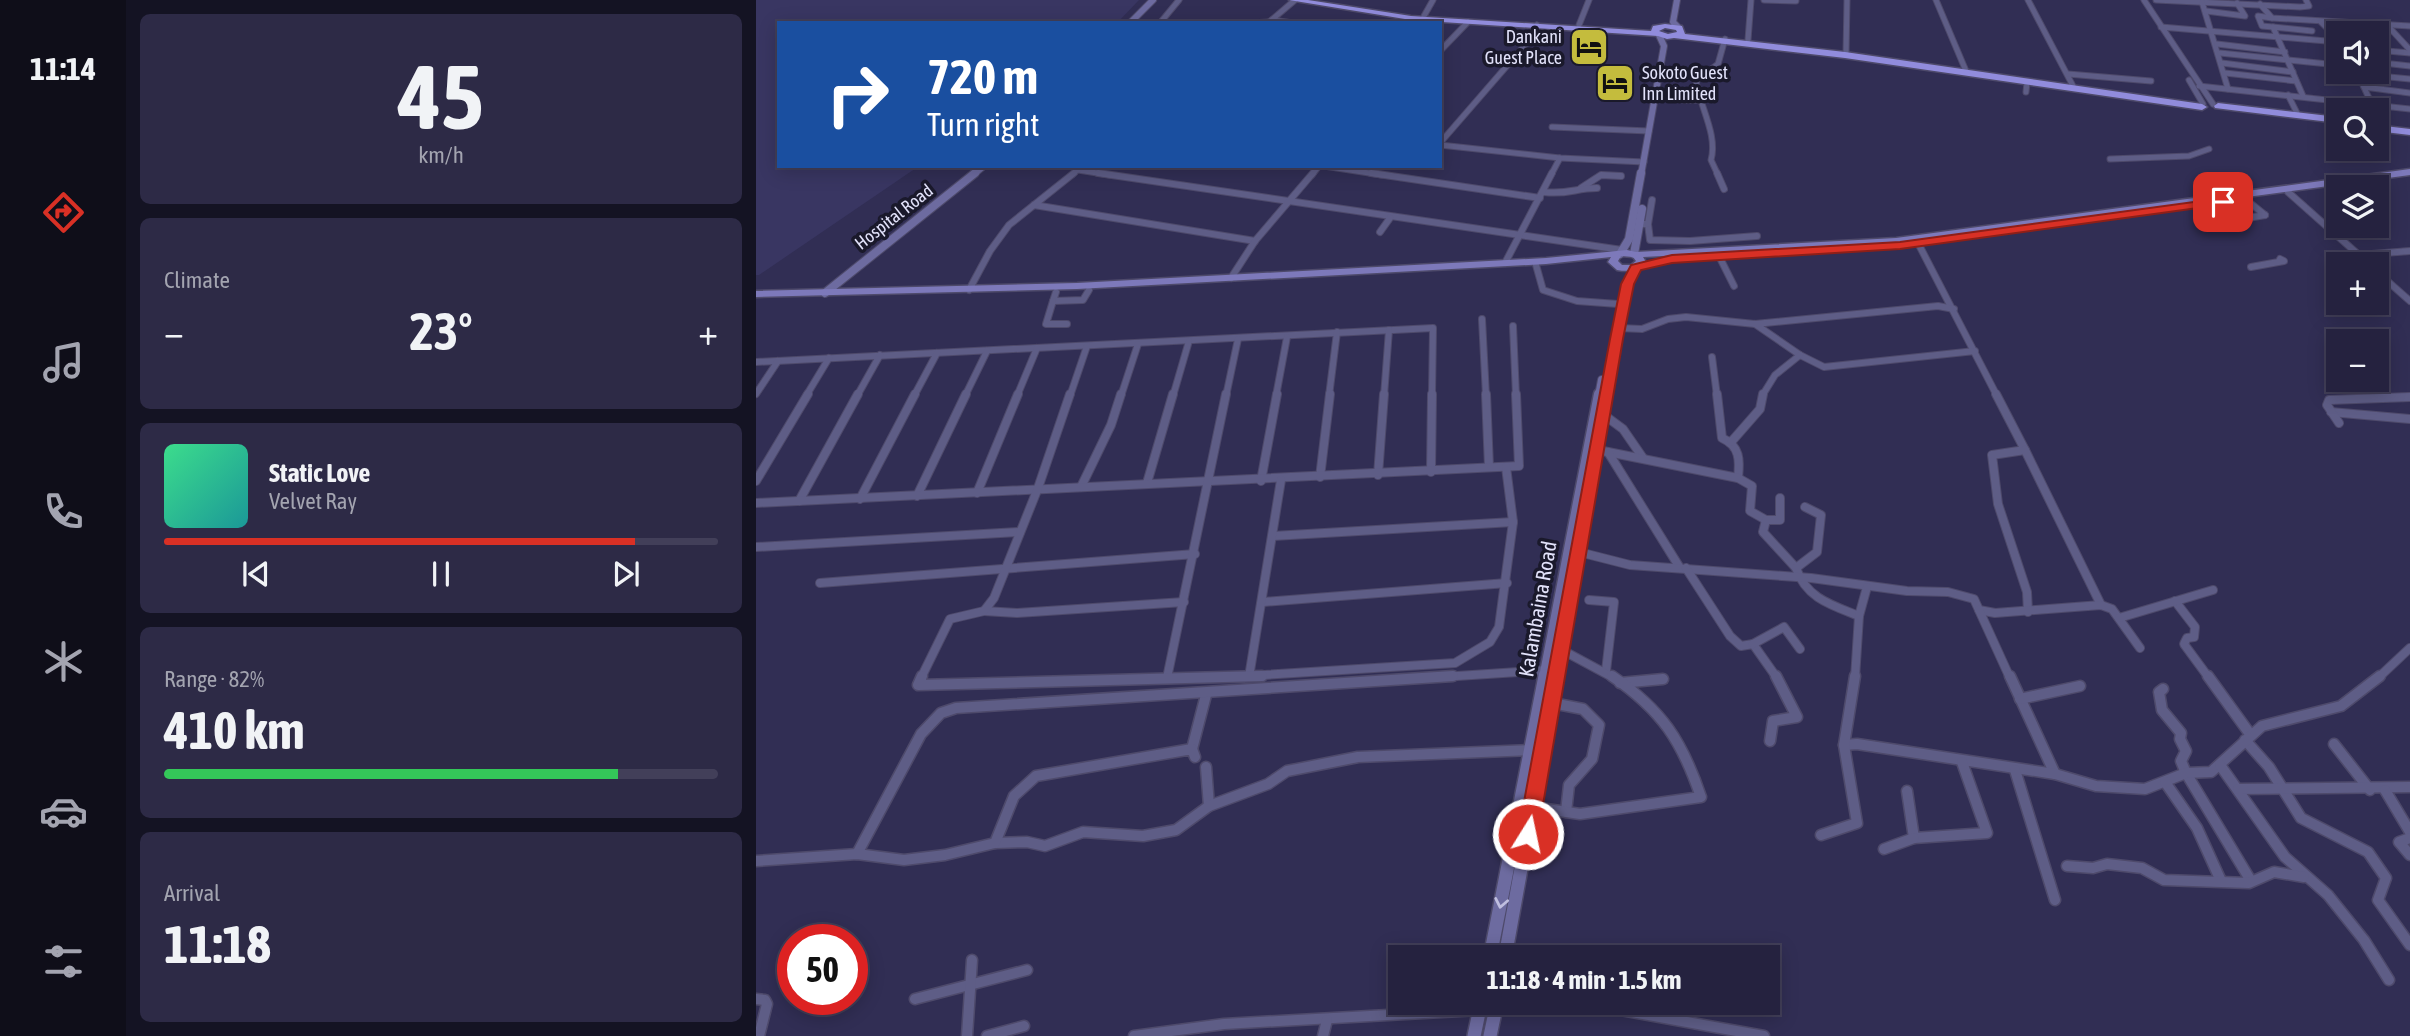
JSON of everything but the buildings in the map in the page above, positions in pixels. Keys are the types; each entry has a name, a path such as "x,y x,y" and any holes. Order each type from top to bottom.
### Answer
{"highway":[{"path":"1294,0 1408,20 1438,21"},
{"path":"1309,0 1424,16 1659,31"},
{"path":"1442,21 1678,32 2326,120"},
{"path":"1678,32 2026,87 2326,120"},
{"path":"2389,126 2410,130"}],"main road":[{"path":"1132,21 1153,0"},
{"path":"1619,267 1613,262 1629,239 1664,47 1659,31 1667,19 1671,0"},
{"path":"1635,255 1644,224 1669,43 1678,32 1673,22 1676,0"},
{"name":"Hospital Road","path":"825,293 981,168"},
{"path":"756,297 1231,278 1505,263 1620,253 1635,255 1896,241 2408,175"},
{"path":"756,297 1055,296 1089,290 1536,265 1601,262 1619,267 1637,267 1672,259 1919,243 2408,175"},
{"path":"1635,255 1641,259 1637,267"},
{"name":"Kalambaina Road","path":"1492,945 1622,283 1619,267"},
{"name":"Kalambaina Road","path":"1507,945 1579,552 1603,451 1604,415 1627,284 1637,267"},
{"path":"1474,1036 1478,1015"},
{"path":"1490,1036 1494,1015"}],"street":[{"path":"1162,21 1180,0"},
{"path":"1271,21 1294,0"},
{"path":"1424,16 1433,0"},
{"path":"1580,25 1589,0"},
{"path":"1748,40 1751,0"},
{"path":"1764,0 1796,1"},
{"path":"1846,54 1847,0"},
{"path":"1936,0 1966,71"},
{"path":"2028,0 2073,86"},
{"path":"2138,0 2210,106"},
{"path":"2144,0 2210,106"},
{"path":"2156,0 2247,2 2300,7 2309,6 2306,0"},
{"path":"2278,0 2283,5"},
{"path":"2202,2 2220,53 2228,89"},
{"path":"2206,11 2245,16 2237,3"},
{"path":"2260,4 2272,18"},
{"path":"2300,7 2314,40"},
{"path":"2312,31 2262,26 2258,16 2326,22"},
{"path":"1442,49 1468,22"},
{"path":"2321,22 2326,28"},
{"path":"1442,142 1525,45 1537,25"},
{"path":"2389,25 2410,26"},
{"path":"2161,27 2326,40"},
{"path":"2273,27 2303,96"},
{"path":"2389,27 2410,51"},
{"path":"2245,34 2251,48"},
{"path":"1724,189 1711,160 1715,146 1699,100 1696,81 1718,64 1725,39"},
{"path":"2217,44 2285,52"},
{"path":"2389,50 2410,51"},
{"path":"2220,53 2326,64"},
{"path":"2257,57 2260,68"},
{"path":"2222,63 2293,72"},
{"path":"2392,64 2410,66"},
{"path":"2225,73 2296,81"},
{"path":"2068,74 2151,80"},
{"path":"2261,77 2268,93"},
{"path":"2389,78 2409,81"},
{"path":"2362,84 2369,98"},
{"path":"2199,86 2326,100"},
{"path":"2364,87 2410,93"},
{"path":"2288,95 2298,115"},
{"path":"1661,97 1676,97"},
{"path":"1683,100 1699,100"},
{"path":"2389,108 2410,109"},
{"path":"1552,127 1649,131"},
{"path":"1442,144 1560,158 1644,162"},
{"path":"2110,159 2189,156 2209,149"},
{"path":"1505,263 1560,158"},
{"path":"969,290 1002,233 1080,168 1620,253"},
{"path":"1231,278 1255,241 1317,168"},
{"path":"1339,168 1542,195 1566,195 1601,175 1621,176"},
{"path":"1581,188 1597,188"},
{"path":"2288,192 2356,252"},
{"path":"2202,226 2264,215 2244,198"},
{"path":"1652,200 1644,224 1650,240 1690,241 1757,236"},
{"path":"1034,205 1255,241"},
{"path":"1380,232 1390,218"},
{"path":"1919,243 1955,309 2101,604"},
{"path":"2389,253 2410,251"},
{"path":"1720,257 1734,286"},
{"path":"2251,267 2284,261 2280,259"},
{"path":"1536,265 1543,290 1577,301 1618,304"},
{"path":"2389,282 2410,300"},
{"path":"1055,296 1046,324 1067,324"},
{"path":"1938,306 1950,301"},
{"path":"1619,328 1642,329 1668,319 1686,317 1755,324 1938,306 1955,309"},
{"path":"1482,319 1489,467"},
{"path":"1755,324 1800,355 1827,367 1975,351"},
{"path":"756,503 1147,483 1261,481 1519,466 1513,326"},
{"path":"756,362 1433,328 1432,472"},
{"path":"1378,475 1389,330"},
{"path":"1320,477 1337,332"},
{"path":"1261,481 1287,337"},
{"path":"1167,678 1238,339"},
{"path":"1147,483 1189,341"},
{"path":"1081,487 1111,425 1138,344"},
{"path":"984,611 993,598 1038,488 1087,346"},
{"path":"977,493 1037,348"},
{"path":"918,496 987,351"},
{"path":"860,499 937,352"},
{"path":"799,500 880,355"},
{"path":"1732,442 1760,409 1762,396 1775,375 1800,355"},
{"path":"1712,357 1722,438 1732,442 1740,457 1738,478"},
{"path":"756,481 829,358"},
{"path":"756,394 778,361"},
{"path":"2339,423 2326,403 2329,400 2410,397"},
{"path":"2331,412 2410,419"},
{"path":"1604,415 1620,424 1633,438 1643,458"},
{"path":"2025,450 1997,452 1992,455 1992,464 1998,504 2029,600 2028,612"},
{"path":"1603,451 1738,478 1752,486 1750,511 1766,520 1780,520 1780,498"},
{"path":"1603,451 1730,636 1741,646 1753,644 1784,627 1800,649"},
{"path":"1184,602 1017,613 984,611 950,619 918,685 1249,677 1455,663 1490,642 1499,627 1507,583 1513,522 1506,467"},
{"path":"1249,677 1281,480"},
{"path":"1797,573 1817,552 1821,515 1805,507"},
{"path":"1766,520 1763,531 1797,573 1810,596 1859,617"},
{"path":"1273,536 1513,522"},
{"path":"756,547 1020,532"},
{"path":"1579,552 1630,565 1797,573 1867,587 1966,595 1974,599 2055,774"},
{"path":"820,583 1195,554"},
{"path":"1263,602 1507,583"},
{"path":"1821,835 1857,823 1844,745 1858,659 1859,617 1867,587"},
{"path":"2119,618 2213,590"},
{"path":"1589,600 1614,602 1606,671"},
{"path":"2029,600 2040,609"},
{"path":"2175,601 2195,627 2194,637 2186,638 2184,644 2301,818 2368,852 2386,878 2378,900 2410,944"},
{"path":"1979,610 2001,614 2101,604 2111,608 2140,648"},
{"path":"1753,644 1777,677 1797,717 1773,721 1770,741"},
{"path":"1844,745 1857,744 2055,774 2096,786 2125,790 2145,789 2186,774 2211,772 2262,726 2341,706 2360,695 2410,648"},
{"path":"1532,807 1566,812 1620,810 1701,797 1676,738 1651,710 1606,671 1562,650"},
{"path":"857,854 920,734 940,713 956,708 1206,695 1548,670"},
{"path":"1620,683 1662,679"},
{"path":"2020,699 2080,686"},
{"path":"2163,689 2159,692 2160,704 2165,717 2181,733 2180,739 2186,751 2180,761 2251,881"},
{"path":"995,843 1009,799 1028,780 1074,768 1194,753 1206,695"},
{"path":"1552,703 1583,709 1599,725 1592,760 1569,785 1566,812"},
{"path":"2334,744 2370,790"},
{"path":"756,861 857,854 904,860 945,855 995,843 1017,841 1045,846 1083,832 1152,835 1176,830 1209,806 1268,784 1287,771 1358,757 1532,750"},
{"path":"1884,849 1914,838 1987,833 1962,762"},
{"path":"2220,765 2285,857 2304,877 2328,895 2364,940 2389,980"},
{"path":"1206,768 1209,806"},
{"path":"2015,770 2055,900"},
{"path":"2165,782 2197,828 2221,881"},
{"path":"2238,789 2385,790 2410,787"},
{"path":"2385,790 2410,832"},
{"path":"1907,791 1914,838"},
{"path":"2410,838 2399,842 2410,855"},
{"path":"2274,872 2285,857"},
{"path":"2067,866 2093,868 2108,864 2142,869 2164,880 2251,881 2274,872 2304,877"},
{"path":"967,1036 972,960"},
{"path":"915,999 1027,970"},
{"path":"756,999 765,1000 767,1004 759,1036"},
{"path":"1133,1036 1388,1014"},
{"path":"1648,1015 1764,1036"},
{"path":"1323,1036 1327,1020"},
{"path":"986,1036 1024,1026"}],"shaded area":[{"path":"756,0 1139,0 1119,21 777,21 777,168 916,168 756,275"}],"place":[{"name":"Dankani Guest Place","path":"1589,47"},
{"name":"Sokoto Guest Inn Limited","path":"1615,83"}],"route":[{"path":"1528,834 1616,339 1629,277 1638,266 1672,259 1900,246 2223,202"}]}
